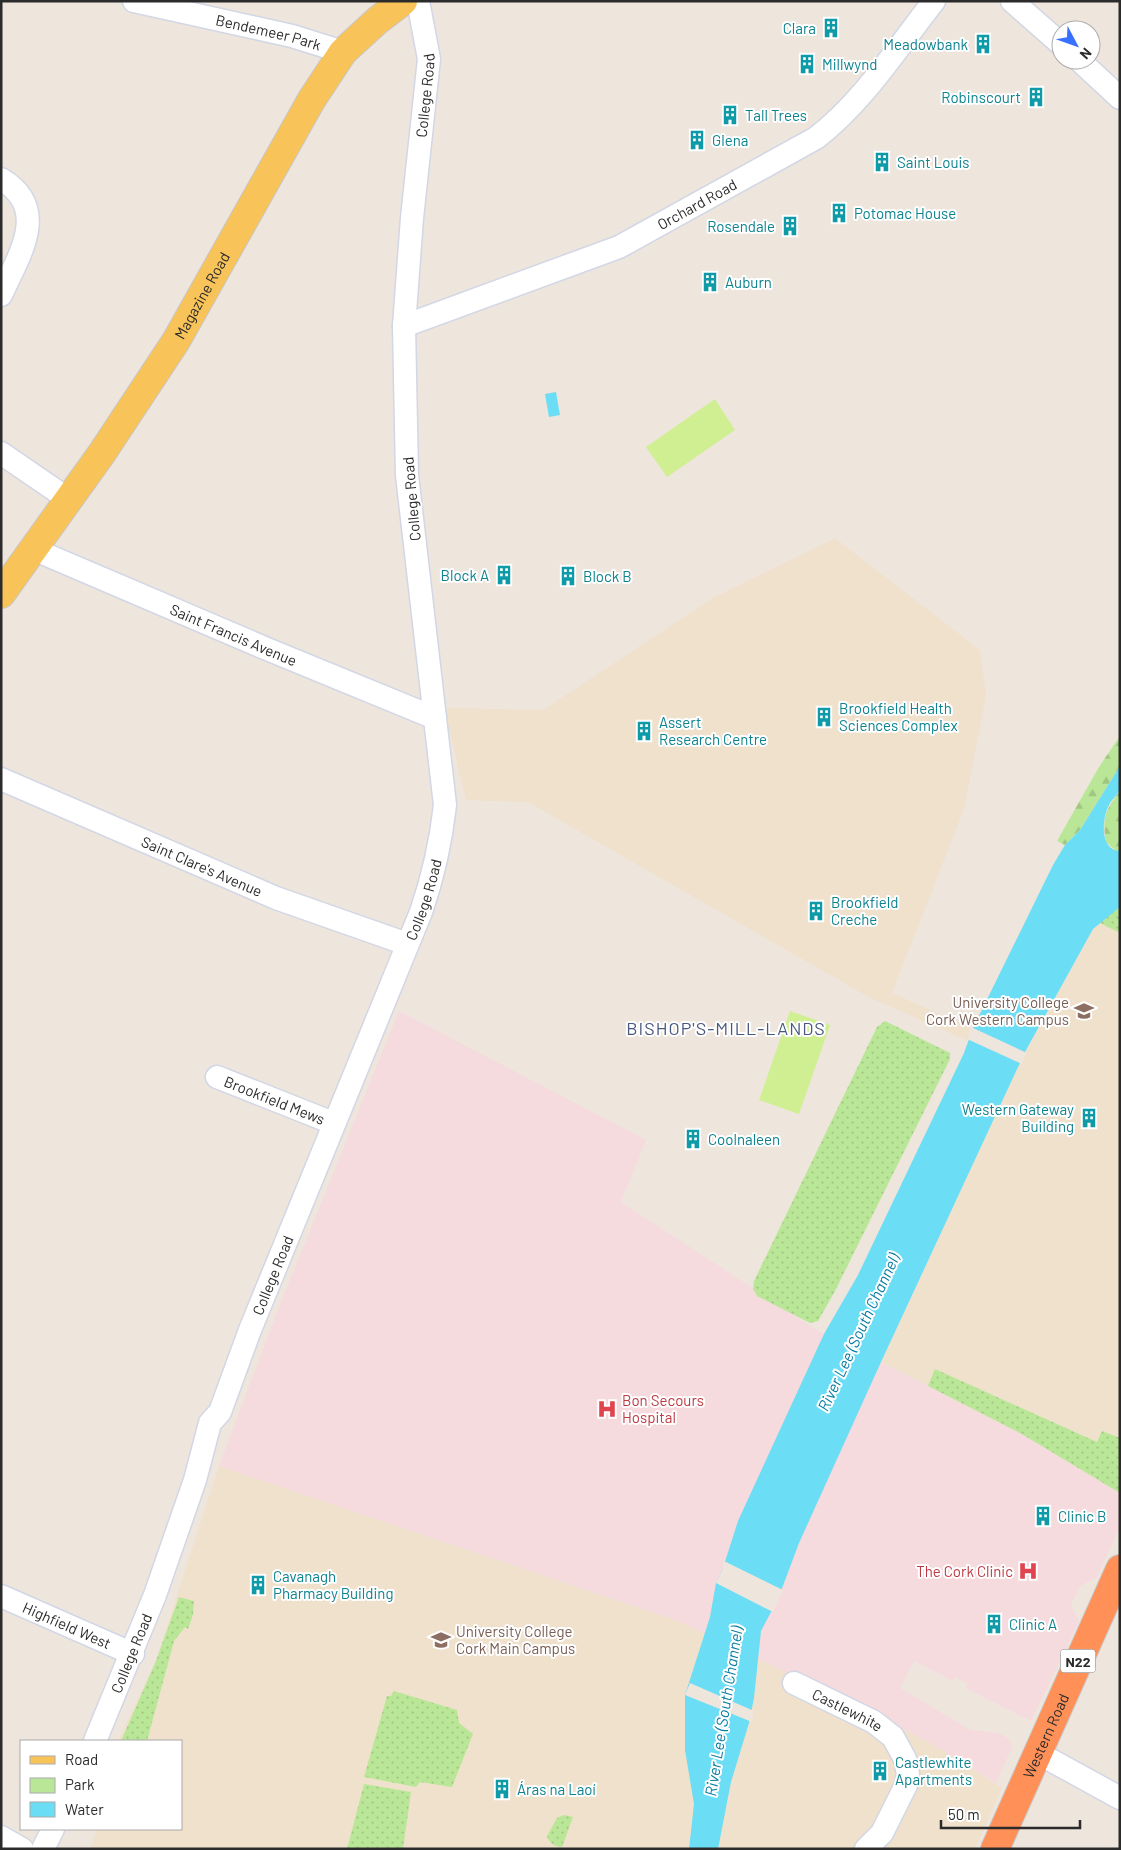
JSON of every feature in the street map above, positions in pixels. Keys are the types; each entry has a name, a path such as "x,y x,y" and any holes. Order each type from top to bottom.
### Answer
{"highway":[{"name":"Western Road","path":"995,1849 1036,1752 1120,1569"}],"main road":[{"name":"Magazine Road","path":"1,594 120,426 176,341 289,137 343,52 378,20 403,1"}],"street":[{"name":"Bendemeer Park","path":"134,1 292,36 343,52"},
{"name":"College Road","path":"95,1740 133,1654 195,1480 210,1423 220,1412 250,1330 428,891 443,822 445,805 407,475 404,326 410,235 429,59 418,1"},
{"name":"Orchard Road","path":"404,326 619,247 816,138 837,120 873,79 934,1"},
{"path":"1012,1 1051,35"},
{"path":"1090,70 1120,98"},
{"path":"1,178 22,197 28,210 29,220 27,233 1,295"},
{"path":"1,452 68,499"},
{"name":"Saint Francis Avenue","path":"33,549 435,718"},
{"name":"Saint Clare's Avenue","path":"1,779 276,898 406,944"},
{"name":"Brookfield Mews","path":"217,1078 333,1123"},
{"name":"Highfield West","path":"1,1596 133,1654"},
{"name":"Castlewhite","path":"794,1683 874,1722 893,1737 905,1759 908,1774 906,1785 882,1833 866,1849"},
{"path":"1036,1752 1120,1798"},
{"path":"44,1849 53,1830"},
{"path":"1,1837 22,1849"}],"shaded area":[{"name":"University College Cork Western Campus","path":"835,538 980,650 986,695 964,809 892,993 1025,1052 1093,929 1120,907 1120,1493 1020,1433 881,1362 1020,1063 870,998 528,802 466,800 444,708 543,710 713,598"},
{"name":"Bon Secours Hospital","path":"399,1011 646,1140 621,1202 815,1329 1020,1433 1120,1493 1120,1527 1097,1577 1080,1586 1075,1596 1071,1605 1079,1621 1031,1721 966,1688 968,1684 955,1677 953,1681 914,1661 900,1688 970,1730 998,1733 1009,1739 1012,1747 996,1783 936,1746 860,1707 678,1621 219,1466 279,1307"},
{"name":"University College Cork Main Campus","path":"219,1466 678,1621 860,1707 936,1746 1002,1788 975,1849 90,1849 97,1830 182,1830 182,1740 118,1740 156,1660"}],"green space":[{"path":"715,399 735,430 667,477 646,447"},
{"path":"1120,736 1120,766 1080,830 1065,845 1057,841 1099,767"},
{"path":"1120,791 1120,851 1116,851 1106,842 1104,827 1108,809"},
{"path":"1120,907 1120,933 1100,923"},
{"path":"790,1011 830,1025 799,1114 759,1100"},
{"path":"885,1021 950,1053 950,1059 835,1291 818,1321 810,1323 757,1296 753,1289 754,1281 877,1027"},
{"path":"935,1369 1097,1442 1102,1431 1120,1438 1120,1493 1020,1433 928,1386"},
{"path":"179,1597 194,1601 193,1615 188,1629 185,1627 174,1641 147,1740 121,1740 156,1661"},
{"path":"394,1691 457,1710 459,1723 473,1734 452,1787 420,1782 416,1787 364,1777 387,1696 391,1696"},
{"path":"364,1784 411,1792 403,1849 347,1849"},
{"path":"564,1815 573,1817 562,1847 559,1847 551,1843 547,1836 557,1818"}],"water":[{"path":"556,392 560,415 549,417 545,394"},
{"name":"River Lee (South Channel)","path":"1120,766 1120,789 1109,805 1105,818 1104,832 1108,845 1120,851 1120,907 1093,929 1025,1052 881,1362 799,1543 778,1599 761,1631 754,1698 749,1723 731,1782 718,1849 689,1849 694,1804 685,1750 685,1695 710,1617 716,1583 722,1571 738,1521 824,1334 858,1275 964,1053 973,1028 1053,865 1065,845 1080,830"}],"pier":[{"path":"971,1027 1027,1053 1022,1064 967,1039"},
{"path":"724,1561 783,1590 773,1612 716,1583 722,1571"},
{"path":"690,1683 754,1711 752,1722 685,1695"}],"place":[{"name":"Clara","path":"831,28"},
{"name":"Meadowbank","path":"983,44"},
{"name":"Millwynd","path":"807,64"},
{"name":"Robinscourt","path":"1036,97"},
{"name":"Tall Trees","path":"730,115"},
{"name":"Glena","path":"697,140"},
{"name":"Saint Louis","path":"882,162"},
{"name":"Potomac House","path":"839,213"},
{"name":"Rosendale","path":"790,226"},
{"name":"Auburn","path":"710,282"},
{"name":"Block A","path":"504,575"},
{"name":"Block B","path":"568,576"},
{"name":"Brookfield Health Sciences Complex","path":"824,717"},
{"name":"Assert Research Centre","path":"644,731"},
{"name":"Brookfield Creche","path":"816,911"},
{"name":"University College Cork Western Campus","path":"1084,1011"},
{"name":"Western Gateway Building","path":"1089,1118"},
{"name":"Coolnaleen","path":"693,1139"},
{"name":"Bon Secours Hospital","path":"607,1409"},
{"name":"Clinic B","path":"1043,1516"},
{"name":"The Cork Clinic","path":"1028,1571"},
{"name":"Cavanagh Pharmacy Building","path":"258,1585"},
{"name":"Clinic A","path":"994,1624"},
{"name":"University College Cork Main Campus","path":"441,1640"},
{"name":"Castlewhite Apartments","path":"880,1771"},
{"name":"Áras na Laoí","path":"502,1789"}],"district":[{"name":"BISHOP'S-MILL-LANDS","path":"726,1028"}]}
